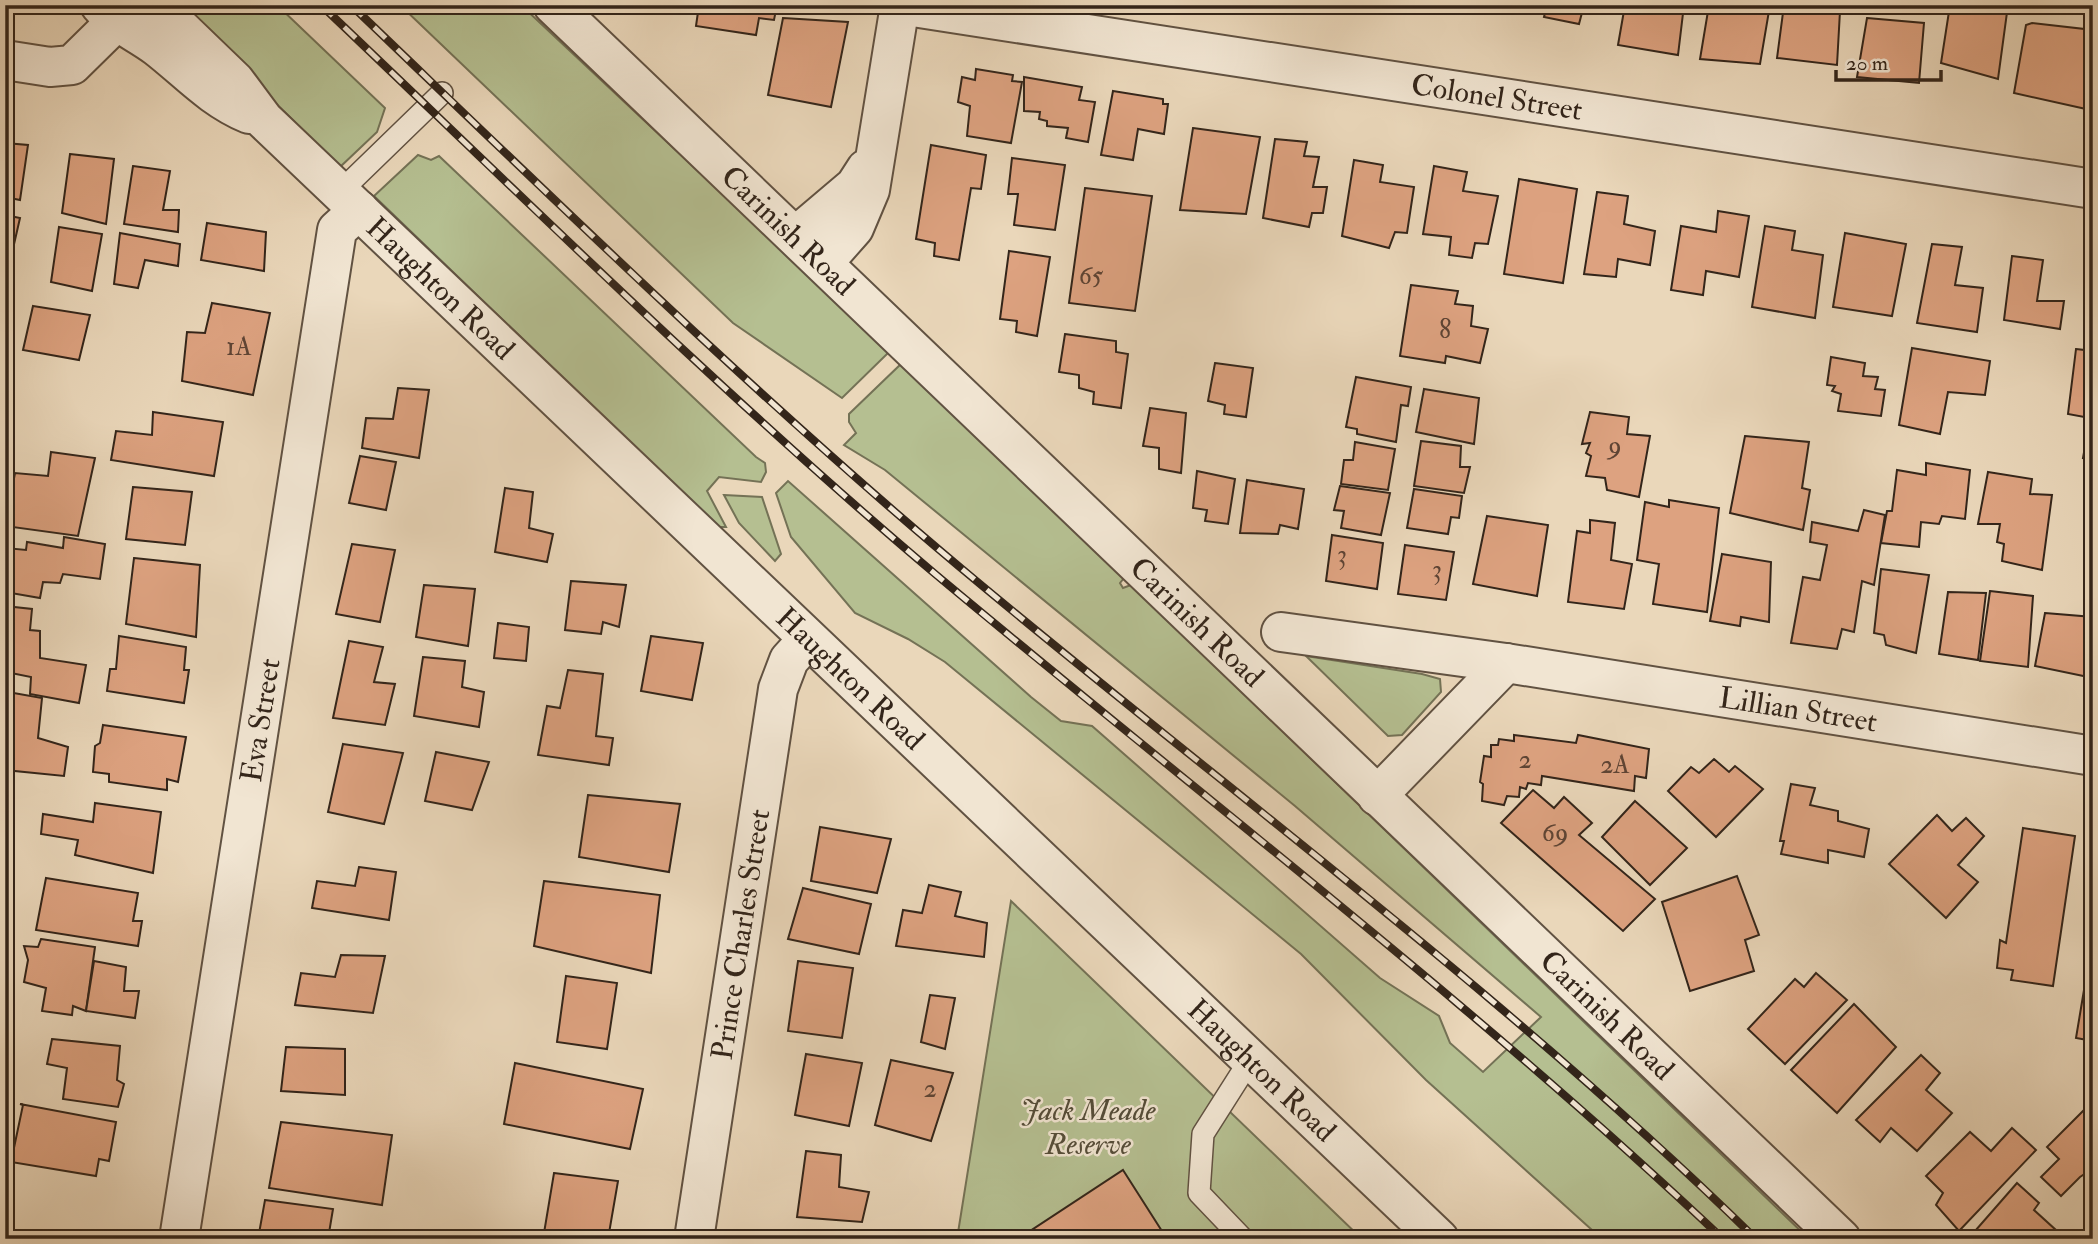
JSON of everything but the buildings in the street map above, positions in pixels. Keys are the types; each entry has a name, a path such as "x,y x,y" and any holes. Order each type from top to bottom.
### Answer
{"street":[{"name":"Carinish Road","path":"553,5 1841,1239"},
{"path":"824,262 854,228 870,190 900,5"},
{"name":"Colonel Street","path":"900,5 2093,189"},
{"path":"5,60 50,67 72,65 124,9"},
{"name":"Haughton Road","path":"124,9 154,44 223,103 264,120 1439,1239"},
{"path":"796,236 855,186 878,149"},
{"name":"Eva Street","path":"179,1239 337,230 349,201"},
{"name":"Lillian Street","path":"1281,632 1506,663 2093,756"},
{"name":"Prince Charles Street","path":"694,1239 778,689 789,660 808,639"},
{"path":"1377,796 1506,663"}],"lane":[{"path":"349,201 442,93"},
{"path":"1243,1239 1199,1193 1203,1134 1250,1060"}],"green space":[{"path":"166,5 277,5 385,108 377,132 340,167 188,16"},
{"path":"400,5 521,5 888,349 887,354 842,398 733,323"},
{"path":"418,155 431,160 439,156 765,463 766,472 761,482 719,477 707,491 726,527 718,527 374,196"},
{"path":"902,363 1124,578 1120,583 1123,588 1131,585 1809,1239 1602,1239 1426,1080 1301,954 945,662 908,639 855,613 791,537 776,493 788,481 1031,697 1061,721 1092,726 1380,978 1439,1016 1450,1043 1483,1072 1541,1017 1295,806 885,470 844,445 856,433 849,422 849,414"},
{"path":"724,495 762,497 781,554 775,561 739,523"},
{"path":"1306,656 1422,674 1440,679 1441,692 1402,735 1388,736"},
{"name":"Jack Meade Reserve","path":"1011,901 1362,1239 957,1239"}],"railway":[{"path":"321,5 623,294 855,505 1033,655 1433,982 1628,1151 1723,1239"},
{"path":"351,5 583,227 818,444 980,584 1473,985 1664,1152 1756,1239"}]}
